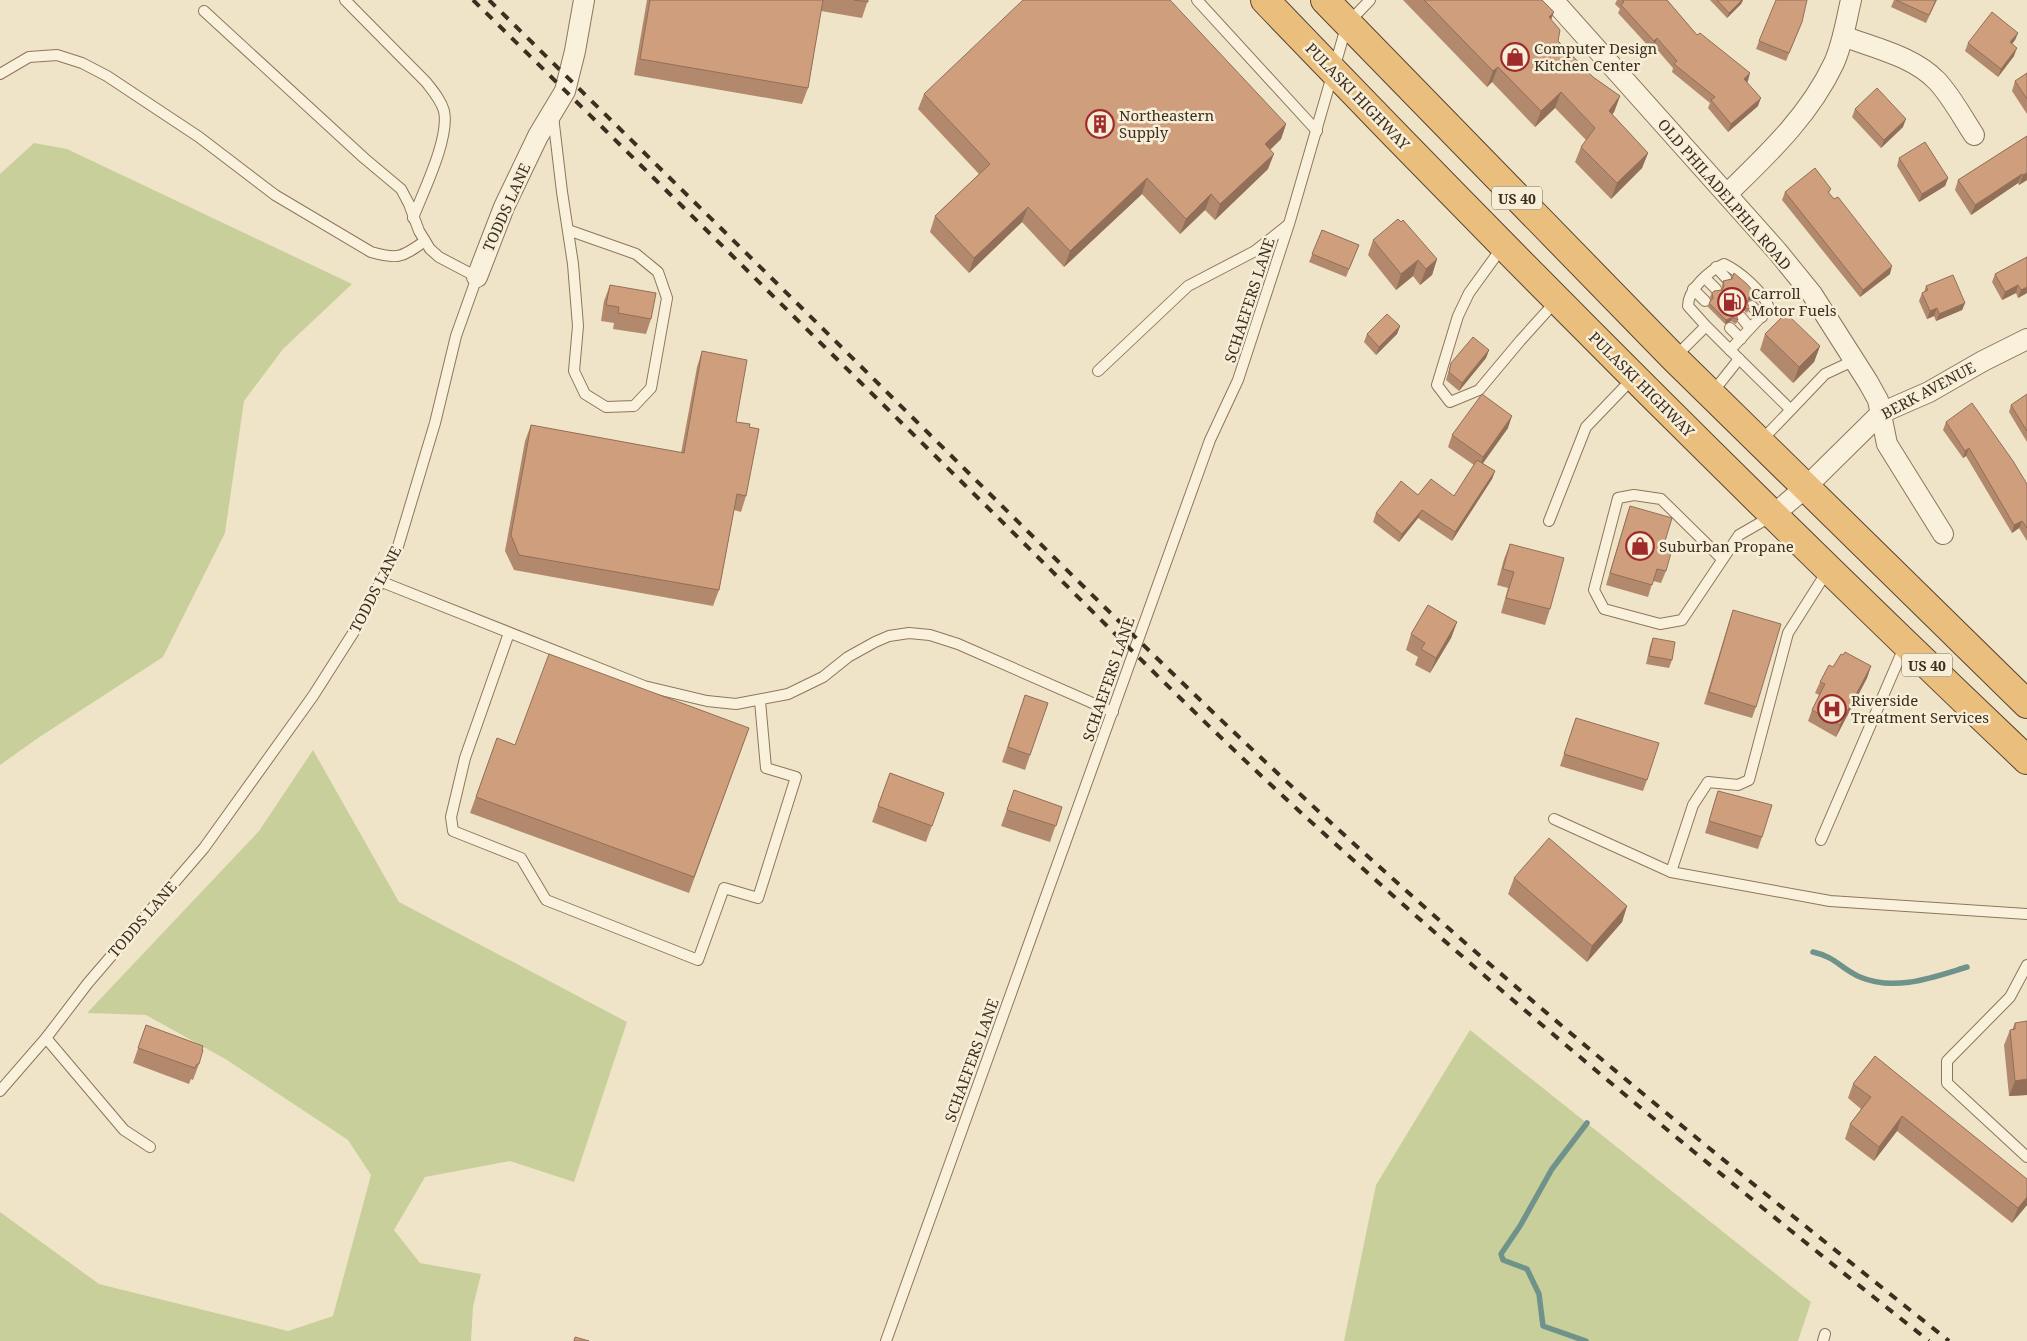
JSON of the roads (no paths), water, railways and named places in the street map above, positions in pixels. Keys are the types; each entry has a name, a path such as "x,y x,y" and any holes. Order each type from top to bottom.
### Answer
{"highway":[{"name":"PULASKI HIGHWAY","path":"1265,0 1634,377 1828,570 2027,760"},
{"name":"US 40","path":"1325,0 1674,358 2027,704"}],"street":[{"name":"TODDS LANE","path":"476,277 504,207 538,136 565,91 575,51 584,0"},
{"name":"OLD PHILADELPHIA ROAD","path":"1553,0 1727,194 1812,294 1855,360 1878,400 1887,444 1943,534"},
{"path":"1727,194 1786,136 1804,114 1834,62 1843,36 1850,0"},
{"path":"1843,36 1917,66 1936,80 1974,135"},
{"name":"BERK AVENUE","path":"1773,515 1806,487 1881,413 1928,392 2027,339"}],"lane":[{"path":"345,0 426,82 438,96 444,113 443,140 413,218"},
{"path":"1197,0 1317,131"},
{"path":"1347,24 1370,0"},
{"path":"204,11 364,158 401,189 413,218 430,249 439,257 476,277"},
{"name":"SCHAEFERS LANE","path":"886,1341 1113,712 1137,639 1210,440 1238,380 1289,224 1347,24"},
{"path":"0,74 29,57 57,55 82,63 107,76 198,137 275,195 372,252 388,257 400,257 425,241"},
{"path":"552,113 568,230 573,264 578,326 574,371 585,394 606,407 634,406 651,388 653,379 667,298 658,272 636,254 568,230"},
{"path":"1098,370 1188,286 1255,251 1289,224"},
{"path":"1504,246 1468,293 1458,316 1437,385 1450,402 1480,390 1557,300"},
{"path":"1730,350 1769,308 1767,301 1736,270 1724,264 1716,267 1693,289 1688,299 1688,306 1706,326 1730,350 1739,359 1790,409"},
{"path":"1716,267 1726,278"},
{"name":"TODDS LANE","path":"0,1091 46,1038 88,983 204,848 313,696 355,630 396,553 435,424 456,336 476,277"},
{"path":"1705,278 1716,289"},
{"path":"1693,289 1705,301"},
{"path":"1752,306 1762,317"},
{"path":"1741,317 1750,328"},
{"path":"1674,358 1706,326"},
{"path":"1730,328 1741,339"},
{"path":"1711,394 1739,359"},
{"path":"1760,442 1825,374 1855,360"},
{"path":"1549,521 1586,427 1634,377"},
{"path":"1722,560 1661,499 1634,495 1618,498 1594,590 1604,609 1660,624 1682,620 1739,535 1773,515"},
{"path":"1671,872 1693,805 1708,782 1738,785 1749,780 1788,633 1828,570"},
{"path":"382,582 644,686 707,701 736,704 760,701 788,694 823,678 848,657 875,642 889,636 909,633 930,635 958,644 1113,712"},
{"path":"509,633 465,758 452,817 453,831 522,858 546,900 698,960 724,888 758,898 796,777 766,768 760,701"},
{"path":"1821,840 1905,644"},
{"path":"1554,820 1671,872 1830,901 2027,914"},
{"path":"2027,965 2010,997 1948,1061 1947,1083 2027,1157"},
{"path":"46,1038 124,1130 150,1146"}],"waterway":[{"path":"1813,952 1833,960 1860,977 1887,983 1928,979 1967,967"},
{"path":"1586,1341 1543,1326 1539,1294 1527,1269 1503,1260 1501,1254 1520,1226 1552,1169 1587,1123"}],"railway":[{"path":"473,0 1175,693 1297,809 1451,947 1608,1081 1929,1341"},
{"path":"489,0 1106,609 1203,703 1379,867 1458,937 1701,1142 1949,1341"}],"place":[{"name":"Computer Design Kitchen Center","path":"1515,57"},
{"name":"Northeastern Supply","path":"1100,124"},
{"name":"Carroll Motor Fuels","path":"1732,302"},
{"name":"Suburban Propane","path":"1640,546"},
{"name":"Riverside Treatment Services","path":"1832,709"}]}
